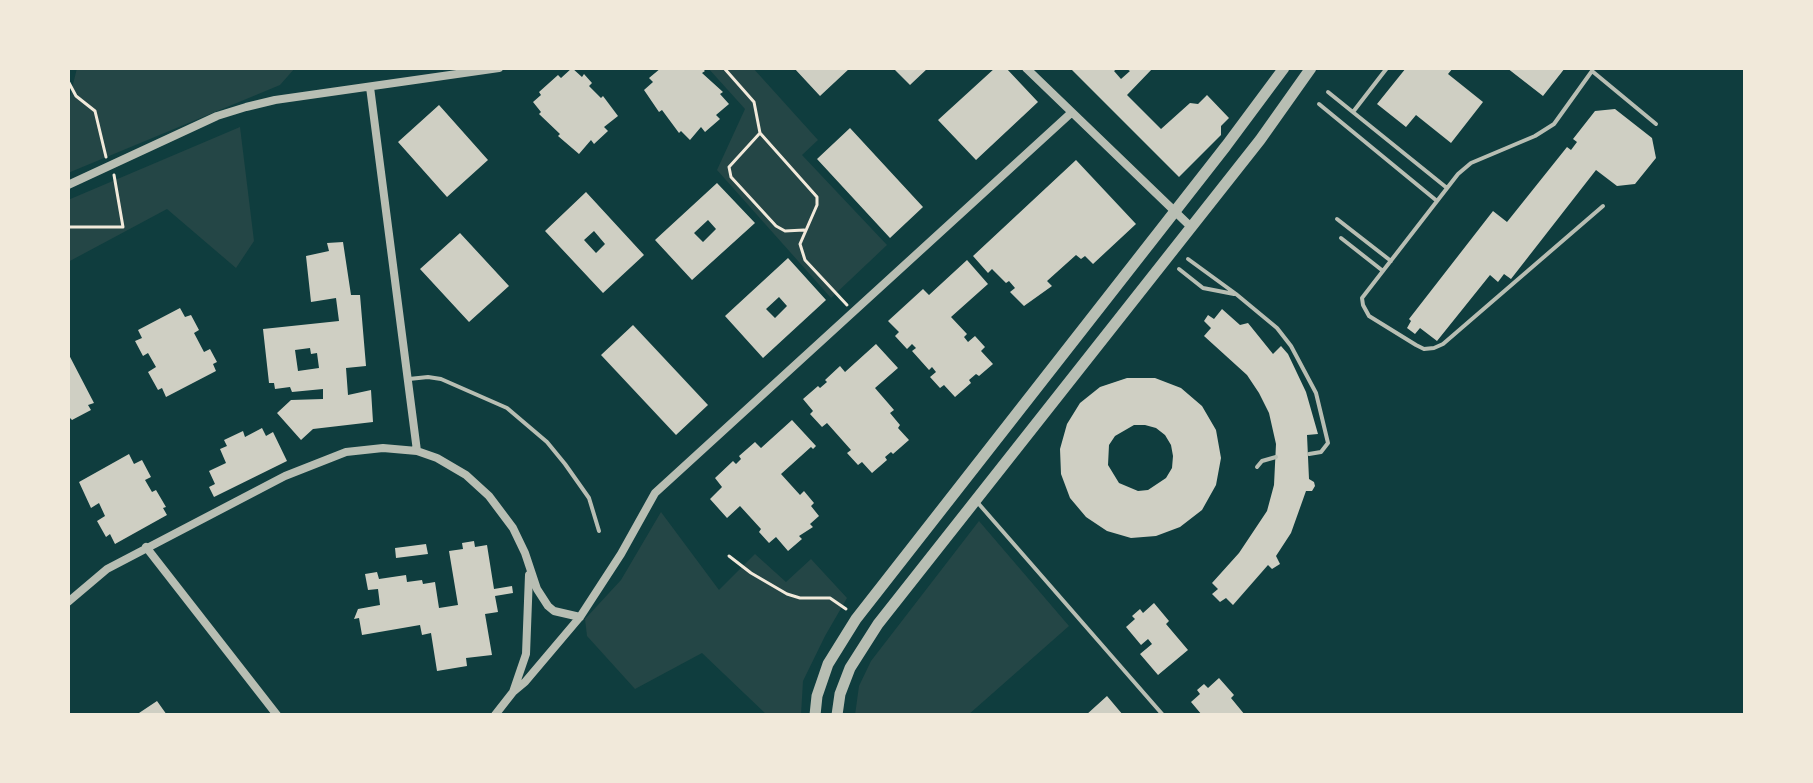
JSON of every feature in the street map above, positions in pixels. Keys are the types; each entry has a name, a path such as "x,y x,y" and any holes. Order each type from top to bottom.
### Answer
{"street":[{"path":"68,185 217,116 246,107 275,100 499,68"},
{"path":"1026,68 1190,226"},
{"path":"815,715 817,696 828,664 845,633 1284,68"},
{"path":"837,715 844,681 867,639 1260,140 1311,68"},
{"path":"370,87 417,451"},
{"path":"495,715 580,617 621,554 655,493 1071,113"},
{"path":"68,602 92,579 146,547 329,457 365,449 417,451 452,465 489,496 513,528 537,589 548,606 554,611 580,617"},
{"path":"146,547 277,715"},
{"path":"513,692 526,654 529,567"}],"lane":[{"path":"1353,112 1387,68"},
{"path":"1603,206 1443,344 1424,349 1369,316 1362,298 1447,188 1471,163 1535,136 1554,124 1593,70 1656,124"},
{"path":"1328,92 1447,188"},
{"path":"1319,104 1437,201"},
{"path":"1337,219 1391,261"},
{"path":"1341,238 1383,271"},
{"path":"1188,259 1277,328 1291,346 1316,393 1328,443 1321,452 1309,454"},
{"path":"1179,269 1203,288 1236,294"},
{"path":"408,379 441,379 507,408 547,442 565,464 589,498 599,531"},
{"path":"1257,467 1262,461 1276,457"},
{"path":"977,501 1163,715"}],"path":[{"path":"724,68 754,102 760,133 817,197 817,205 800,244 805,260 852,311"},
{"path":"68,81 76,96 95,111 109,167 116,180 123,227 68,227"},
{"path":"760,133 729,167 731,177 776,226 785,231 804,230"},
{"path":"729,556 787,594 800,598 830,598 846,609"}],"shaded area":[{"path":"77,68 295,68 280,85 68,173 68,105"},
{"path":"708,68 753,68 818,140 802,155 887,245 831,298 717,170 745,109"},
{"path":"240,127 254,241 236,268 167,209 68,262 68,200"},
{"path":"661,512 719,590 755,554 786,582 811,559 847,598 803,681 801,715 767,715 702,653 635,689 587,636 585,619 621,580"},
{"path":"979,521 1069,626 968,715 855,715 859,686 871,661"}],"building":[{"path":"572,68 582,77 584,74 592,83 589,86 601,98 603,96 618,116 604,127 608,131 594,144 591,140 579,154 558,136 560,134 539,114 541,112 533,102 558,75 561,78"},
{"path":"661,68 702,68 705,71 702,73 723,92 720,94 729,104 716,115 720,119 705,132 701,127 690,140 681,131 679,133 644,90 653,82 649,78"},
{"path":"794,68 850,68 820,96"},
{"path":"893,68 928,68 910,85"},
{"path":"995,68 1006,68 1038,102 976,160 938,120"},
{"path":"1070,68 1118,68 1114,71 1121,79 1130,71 1125,68 1153,68 1127,95 1161,129 1190,103 1198,104 1207,95 1229,118 1221,126 1221,135 1179,177"},
{"path":"1406,68 1453,68 1448,74 1483,102 1451,143 1416,115 1406,127 1377,104"},
{"path":"1507,68 1565,68 1543,96"},
{"path":"439,105 488,160 447,197 398,142"},
{"path":"1615,109 1652,138 1656,158 1635,184 1617,186 1596,170 1511,279 1504,274 1498,282 1490,275 1437,341 1420,328 1415,334 1407,328 1409,319 1493,211 1507,222 1567,147 1571,150 1577,142 1573,139 1595,111"},
{"path":"850,128 923,207 890,238 817,159"},
{"path":"1076,160 1136,224 1093,264 1085,256 1081,259 1076,255 1047,281 1052,286 1024,306 1010,292 1015,288 1009,281 1006,283 992,269 988,273 973,256"},
{"path":"717,183 755,223 692,280 655,240","holes":["708,220 716,229 703,242 694,233"]},
{"path":"586,192 644,255 603,293 545,231","holes":["594,231 605,244 596,253 584,240"]},
{"path":"460,233 509,286 469,322 420,269"},
{"path":"343,242 351,295 360,295 366,366 346,368 348,395 371,390 373,422 313,429 301,440 277,413 291,400 323,399 323,389 292,392 290,387 275,389 274,383 269,383 263,329 339,321 336,298 311,302 306,256 329,251 327,243","holes":["310,348 311,354 317,353 319,368 298,371 295,350"]},
{"path":"788,258 826,300 763,358 725,316","holes":["779,297 787,306 775,318 766,309"]},
{"path":"967,260 988,284 951,317 967,334 964,337 968,342 975,336 985,347 981,351 993,364 969,380 971,383 955,397 944,385 940,388 930,377 936,372 932,367 929,370 912,351 916,348 912,344 907,349 895,336 899,332 888,321 923,289 929,295"},
{"path":"180,308 185,317 191,315 199,330 194,333 204,352 210,349 217,362 213,364 216,371 166,397 162,388 158,390 148,372 156,367 148,353 143,356 135,341 142,338 138,330"},
{"path":"1222,309 1240,325 1248,323 1273,354 1281,346 1288,354 1306,392 1318,434 1307,435 1309,479 1315,486 1312,491 1306,491 1291,533 1276,556 1280,564 1272,569 1268,565 1233,605 1226,598 1220,602 1212,594 1218,589 1212,583 1239,553 1267,511 1274,485 1276,444 1269,413 1247,375 1204,336 1211,328 1204,321 1208,315 1214,319"},
{"path":"633,325 708,405 676,435 601,355"},
{"path":"876,344 898,368 875,388 894,410 890,413 909,440 885,457 887,460 872,473 862,462 858,465 847,453 851,450 827,423 822,427 810,414 813,411 803,399 827,382 825,380 840,366 845,372"},
{"path":"68,353 94,403 88,405 91,410 72,420 68,416"},
{"path":"1127,378 1155,378 1181,388 1202,406 1216,430 1221,458 1216,485 1202,510 1180,527 1156,536 1131,538 1107,531 1086,517 1070,498 1061,474 1060,449 1067,424 1080,403 1100,387","holes":["1134,425 1145,425 1165,435 1171,445 1172,468 1166,478 1148,490 1138,491 1119,483 1108,465 1109,445 1115,436"]},
{"path":"792,420 816,446 781,474 800,495 804,491 814,503 811,506 819,516 810,524 813,527 799,536 802,539 788,551 776,537 769,543 740,506 727,518 710,499 722,487 715,478 733,461 736,464 741,459 739,456 755,442 761,448"},
{"path":"262,428 266,436 273,432 287,461 214,497 209,487 215,484 209,471 226,463 220,449 227,446 224,440 243,431 245,437"},
{"path":"129,454 134,464 142,460 151,477 145,480 152,492 156,490 167,515 115,544 110,534 106,537 97,521 105,516 99,503 91,508 79,482"},
{"path":"474,541 475,547 487,545 494,589 512,586 513,593 495,596 498,612 485,614 492,655 466,658 467,666 437,671 431,633 422,635 420,625 362,635 359,618 354,619 358,609 380,605 378,589 368,590 365,574 377,572 379,579 406,575 407,582 435,582 439,608 458,605 449,551 463,549 462,543"},
{"path":"426,544 428,554 396,558 395,548"},
{"path":"1154,603 1169,621 1166,624 1188,650 1158,675 1140,654 1152,644 1148,639 1141,645 1126,627 1140,609 1143,613"},
{"path":"1219,678 1234,695 1231,698 1245,715 1202,715 1191,702 1200,694 1197,690 1204,684 1208,688"},
{"path":"1107,696 1123,715 1086,715"},
{"path":"157,701 167,715 136,715"}]}
